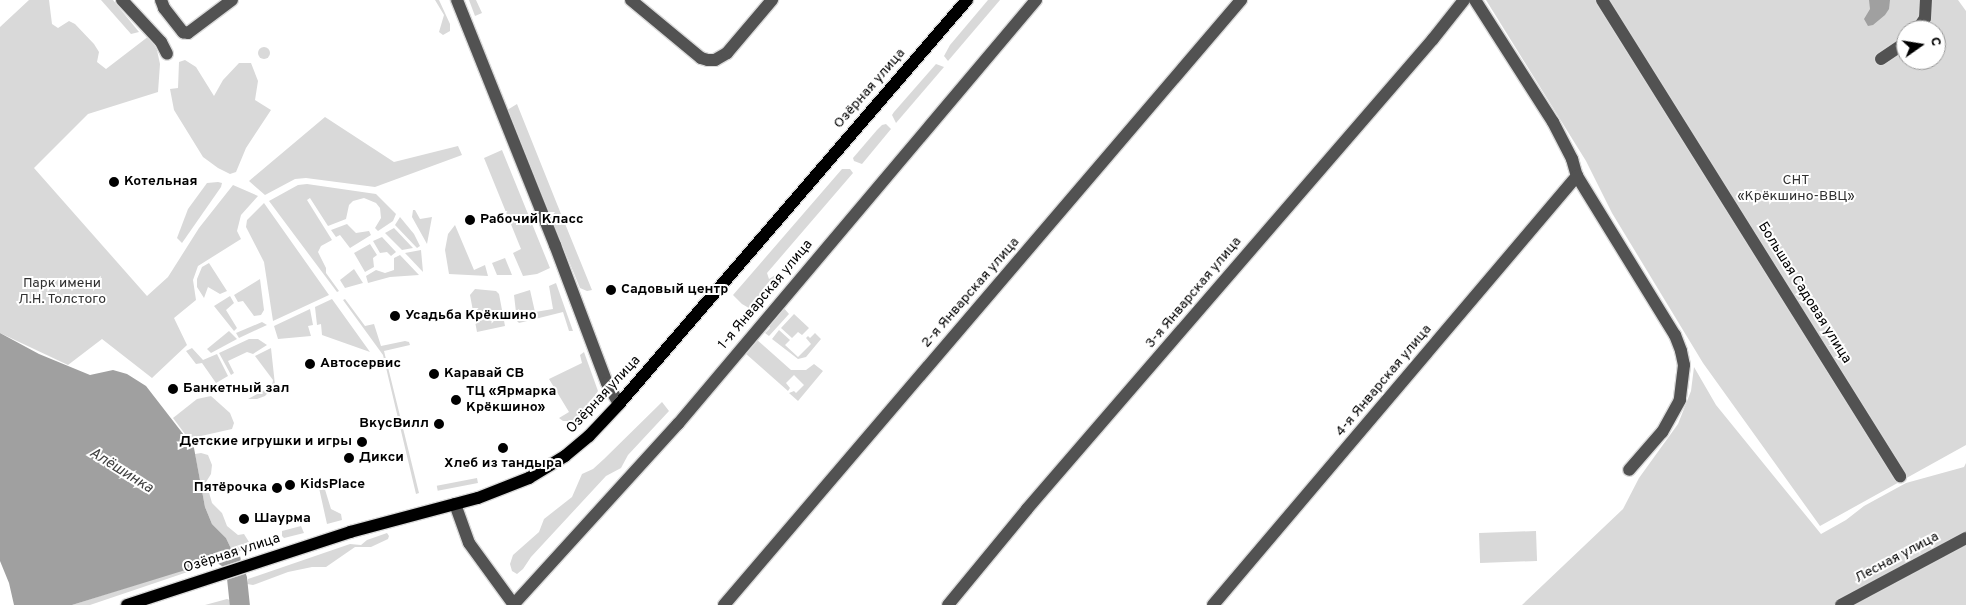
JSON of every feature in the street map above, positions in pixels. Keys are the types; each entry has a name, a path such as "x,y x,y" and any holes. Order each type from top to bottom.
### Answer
{"main road":[{"name":"Озёрная улица","path":"127,605 304,546 497,492 544,470 580,444 620,404 967,0"}],"street":[{"path":"122,0 161,42 167,54"},
{"path":"161,0 164,8 183,32 188,33 232,0"},
{"path":"457,0 561,261 606,383 620,404"},
{"path":"631,0 701,58 716,60 727,53 772,0"},
{"name":"1-я Январская улица","path":"514,605 678,424 1036,0"},
{"name":"2-я Январская улица","path":"724,605 1240,0"},
{"name":"3-я Январская улица","path":"948,605 1027,509 1433,39 1464,0"},
{"path":"1475,0 1553,122 1572,159 1577,176 1675,335 1684,365 1682,390 1672,416 1648,451 1629,470"},
{"name":"Большая Садовая улица","path":"1602,0 1900,476"},
{"path":"1924,20 1926,0"},
{"path":"1881,59 1896,51"},
{"name":"4-я Январская улица","path":"1213,605 1577,176"},
{"path":"455,504 469,543 514,605"},
{"name":"Лесная улица","path":"1841,605 1966,538"}],"green space":[{"name":"Парк имени Л.Н. Толстого","path":"29,0 49,0 52,24 58,28 69,21 75,24 94,44 99,52 97,62 106,69 149,36 157,50 160,64 158,92 88,114 34,168 147,296 168,277 199,228 233,185 258,196 241,215 237,231 241,239 198,266 193,280 196,300 174,318 187,345 152,378 102,339 68,365 0,333 0,27"},
{"path":"101,0 113,0 139,32 131,34"},
{"path":"435,0 439,0 450,24 450,31 443,35 439,32 444,15"},
{"path":"469,0 476,0 482,13 475,16"},
{"path":"988,0 1000,0 948,61 944,56 950,45"},
{"name":"СНТ «Крёкшино-ВВЦ»","path":"1486,0 1958,0 1966,11 1966,445 1820,526 1703,363 1612,213 1586,161"},
{"path":"262,47 266,47 270,53 266,59 262,59 258,55 258,51"},
{"path":"185,60 196,67 214,96 223,80 239,63 251,63 258,81 255,100 271,110 246,148 236,172 230,174 203,157 174,110 170,89 178,88 179,62"},
{"path":"936,64 944,67 896,123 892,115 894,112"},
{"path":"517,104 592,290 587,291 580,288 507,110"},
{"path":"325,117 394,162 458,146 462,155 375,187 306,178 295,179 265,195 249,181"},
{"path":"886,124 891,129 862,164 854,161 853,158 877,130"},
{"path":"502,150 550,268 537,274 523,276 513,253 521,249 484,158"},
{"path":"842,169 850,169 853,173 767,273 769,279 777,274 781,275 757,310 754,311 742,304 733,295"},
{"path":"207,183 222,183 221,187 182,243 177,238 188,209"},
{"path":"307,184 376,194 396,214 393,221 378,231 375,228 381,218 380,208 376,203 364,198 353,201 349,205 346,219 328,226 310,198 307,200 332,240 321,246 318,252 326,268 326,273 339,291 337,292 269,201 298,185"},
{"path":"264,203 329,295 273,321 264,262 246,227 247,220"},
{"path":"413,210 415,210 420,219 432,217 427,244 412,217"},
{"path":"400,217 414,234 420,246 417,248 395,225"},
{"path":"347,224 356,233 369,231 371,235 350,248 340,235 336,237 331,230"},
{"path":"455,225 474,270 485,265 488,276 449,274 445,250 448,234"},
{"path":"394,228 413,248 402,250 385,233"},
{"path":"382,237 396,252 391,256 387,252 380,253 373,241"},
{"path":"370,244 377,255 373,258 374,267 365,272 354,253"},
{"path":"421,250 423,272 405,253"},
{"path":"400,255 419,275 390,277 368,283 366,276 376,270 385,273 394,270 394,258"},
{"path":"505,258 512,275 497,275 492,263"},
{"path":"209,263 227,291 220,294 208,287 204,298 197,287 197,279 202,267"},
{"path":"354,269 363,283 345,288 340,280"},
{"path":"260,279 264,310 261,315 254,316 243,301 238,302 234,295"},
{"path":"556,283 573,331 569,331 563,312 519,323 517,321 514,295 530,290 535,312 553,309 549,286"},
{"path":"475,289 496,291 499,294 505,326 477,332 470,295"},
{"path":"230,296 234,303 226,310 237,328 234,331 214,306"},
{"path":"332,299 370,352 322,335 321,324 317,325 315,307"},
{"path":"345,299 365,326 374,324 381,346 405,341 409,342 410,345 384,351 419,493 416,494 383,355 343,300"},
{"path":"783,307 789,314 769,336 765,333 770,328 768,325"},
{"path":"310,309 313,325 308,326 311,336 278,339 274,326"},
{"path":"794,314 809,328 802,335 798,332 792,338 781,328"},
{"path":"262,322 267,325 239,338 236,333"},
{"path":"779,330 790,340 785,345 798,357 811,344 806,338 808,336 810,338 815,333 821,339 806,357 798,359 772,339"},
{"path":"229,331 237,339 211,353 207,349"},
{"path":"249,339 258,339 267,345 253,354 247,352 228,361 234,373 231,375 219,353"},
{"path":"756,339 791,370 806,370 814,364 823,371 798,401 789,393 794,391 796,393 804,385 794,375 786,383 790,388 788,391 745,353"},
{"path":"192,348 203,360 217,354 228,376 216,383 202,363 196,364 186,351"},
{"path":"271,348 275,385 265,396 257,399 248,399 272,386 273,380 255,356"},
{"path":"584,352 598,391 577,421 563,421 559,418 569,412 549,379 582,363 580,355"},
{"path":"1694,367 1716,405 1821,534 1846,520 1864,506 1906,483 1964,467 1966,463 1966,605 1522,605 1623,509 1639,478 1678,424 1691,391"},
{"path":"211,396 230,413 234,423 232,429 192,438 185,434 173,418 197,399"},
{"path":"662,402 669,411 628,455 621,468 606,476 531,557 523,569 517,574 512,571 510,564 513,555 539,532 544,519 572,497 582,474 593,469"},
{"path":"195,454 208,455 212,465 211,474 206,482 212,503 222,513 227,526 238,535 244,534 249,542 249,545 234,555 226,538 212,524 205,507"},
{"path":"477,478 478,483 438,491 437,486"},
{"path":"323,483 331,509 341,514 342,520 327,524 319,488"},
{"path":"301,526 304,533 284,538 282,536 282,531"},
{"path":"1536,531 1537,561 1480,563 1479,533"},
{"path":"387,533 388,539 371,547 355,547 326,567 312,567 288,572 253,585 247,584 248,579 350,544 361,545 367,540"},
{"path":"220,558 220,561 90,605 72,605"},
{"path":"227,599 244,605 205,605"}],"water":[{"path":"1869,0 1890,0 1889,9 1885,15 1873,25 1868,26 1864,19 1870,9"},
{"path":"0,333 39,354 90,375 113,370 127,374 146,386 194,448 205,507 212,524 226,538 234,555 72,605 14,605 9,583 0,561"}],"waterway":[{"name":"Алёшинка","path":"226,557 231,559"},
{"name":"Алёшинка","path":"237,578 240,605"}],"place":[{"name":"Котельная","path":"114,182"},
{"name":"Рабочий Класс","path":"470,220"},
{"name":"Садовый центр","path":"611,290"},
{"name":"Усадьба Крёкшино","path":"395,316"},
{"name":"Автосервис","path":"310,364"},
{"name":"Каравай СВ","path":"434,374"},
{"name":"Банкетный зал","path":"173,389"},
{"name":"ТЦ «Ярмарка Крёкшино»","path":"456,400"},
{"name":"ВкусВилл","path":"439,424"},
{"name":"Детские игрушки и игры","path":"362,442"},
{"name":"Хлеб из тандыра","path":"503,448"},
{"name":"Дикси","path":"349,458"},
{"name":"KidsPlace","path":"290,485"},
{"name":"Пятёрочка","path":"277,488"},
{"name":"Шаурма","path":"244,519"}]}
